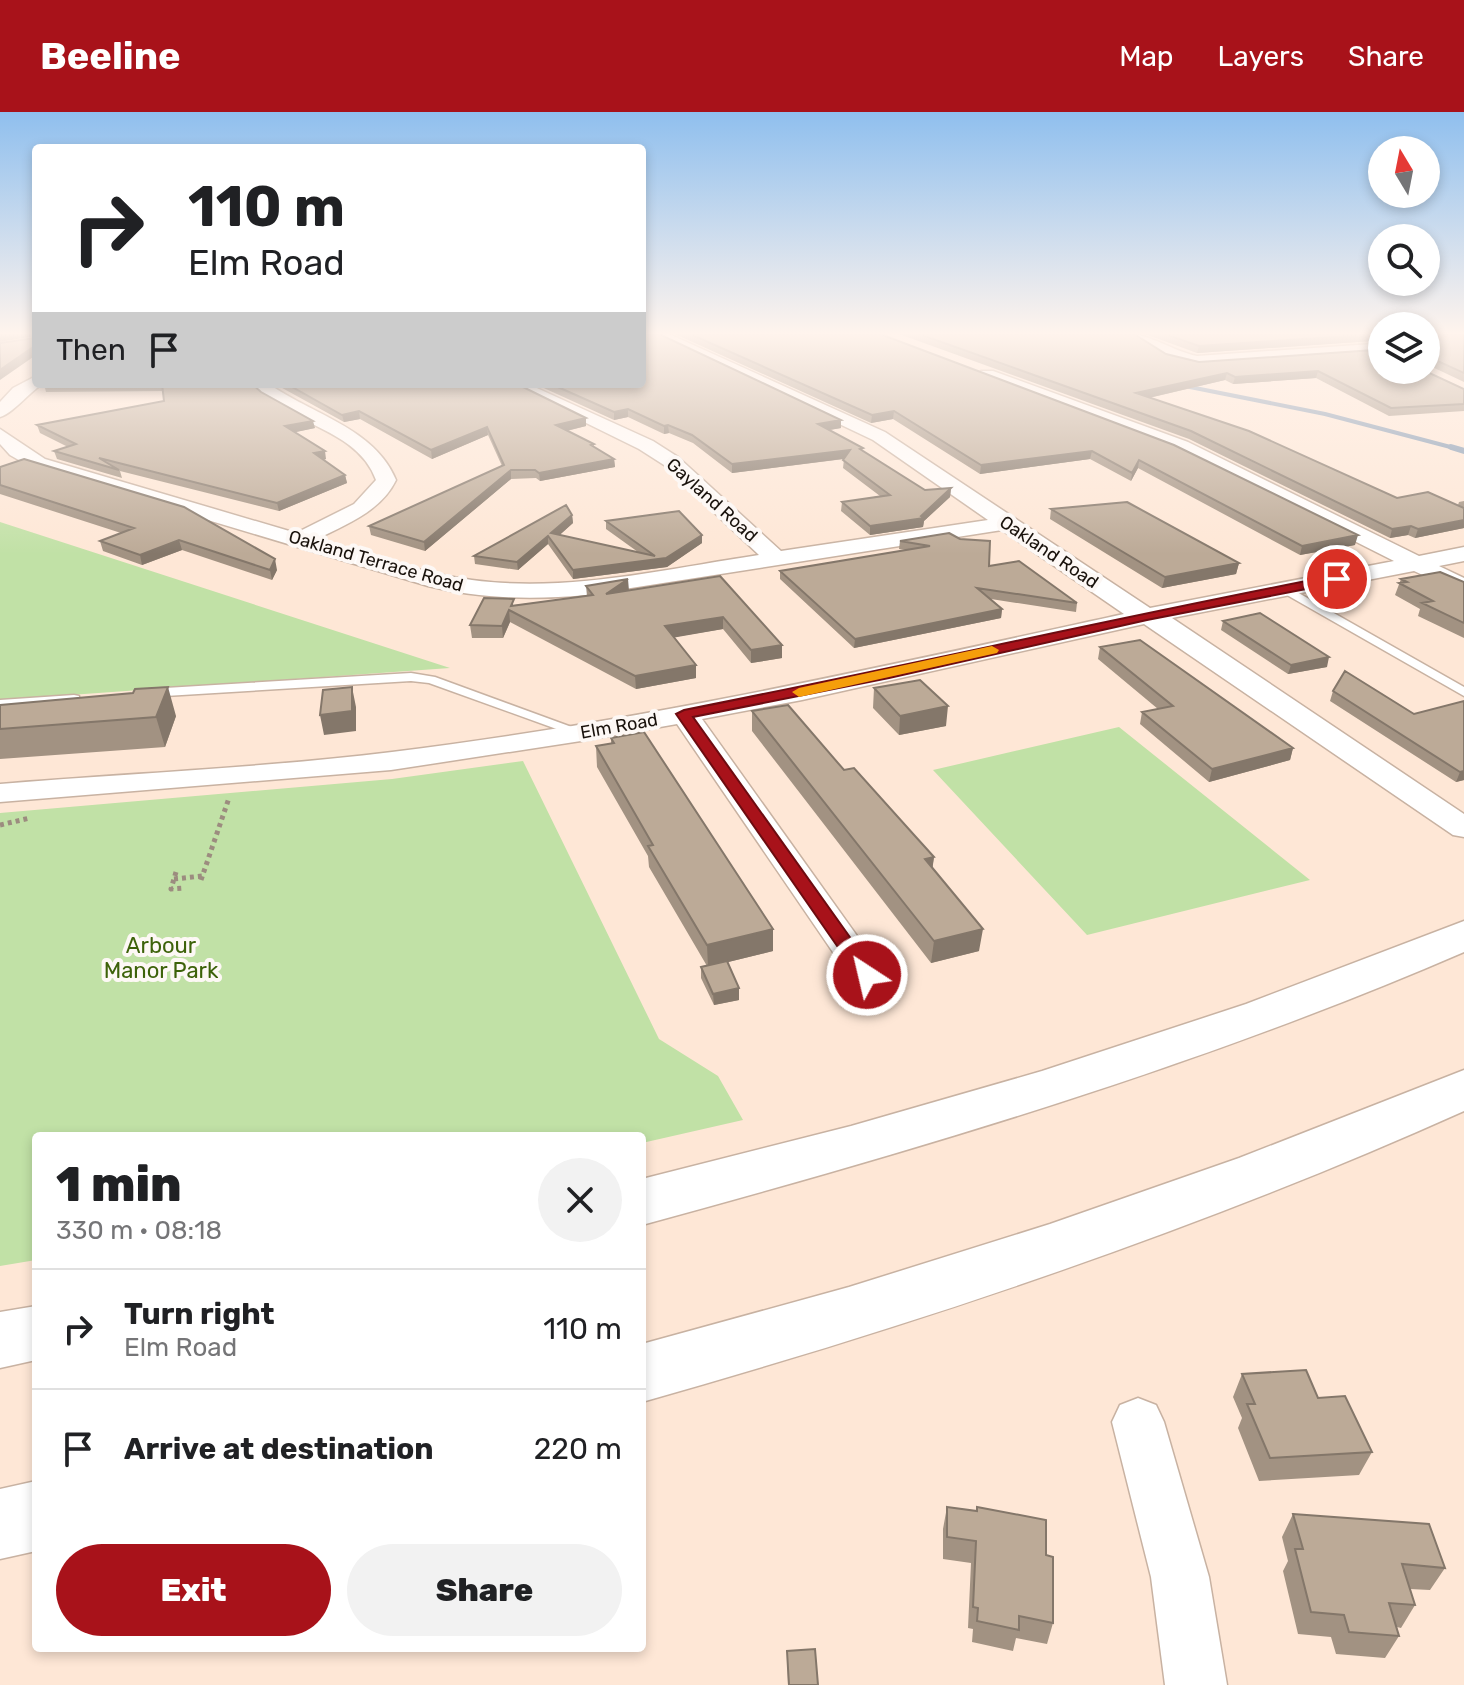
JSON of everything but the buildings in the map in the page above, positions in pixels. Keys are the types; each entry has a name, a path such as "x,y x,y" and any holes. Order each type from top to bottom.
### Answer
{"highway":[{"path":"646,1201 882,1139 1113,1067 1268,1014 1464,935"},
{"path":"646,1372 1041,1252 1300,1157 1464,1089"},
{"path":"0,1340 32,1334"},
{"path":"0,1524 32,1517"}],"street":[{"path":"296,407 367,451 385,470 386,480 372,500 299,540"},
{"name":"Gayland Road","path":"565,407 646,445 671,461 775,558"},
{"name":"Oakland Road","path":"817,407 879,436 1147,616 1168,626 1464,828"},
{"path":"1076,407 1181,446 1464,587"},
{"name":"Oakland Terrace Road","path":"0,434 17,451 38,463 436,581 491,591 528,593 586,588 1006,523"},
{"name":"Elm Road","path":"0,793 391,761 581,733 1464,554"},
{"path":"684,714 867,975"},
{"path":"1138,1422 1180,1577 1196,1685"}],"lane":[{"path":"1284,589 1464,692"},
{"path":"142,694 411,677 431,680 581,733"},
{"path":"0,704 94,697"}],"path":[{"path":"185,888 171,889 175,876 202,878 237,775"}],"green space":[{"path":"0,522 450,668 0,700"},
{"path":"1119,727 1310,880 1087,935 933,770"},
{"name":"Arbour Manor Park","path":"523,761 659,1039 718,1076 743,1120 646,1142 646,1132 32,1132 32,1261 0,1266 0,813 392,779"}],"waterway":[{"path":"1292,407 1455,448"},
{"path":"1455,448 1464,451"}],"slow traffic":[{"path":"799,692 992,650"}],"route":[{"path":"867,975 684,714 1337,579"}]}
